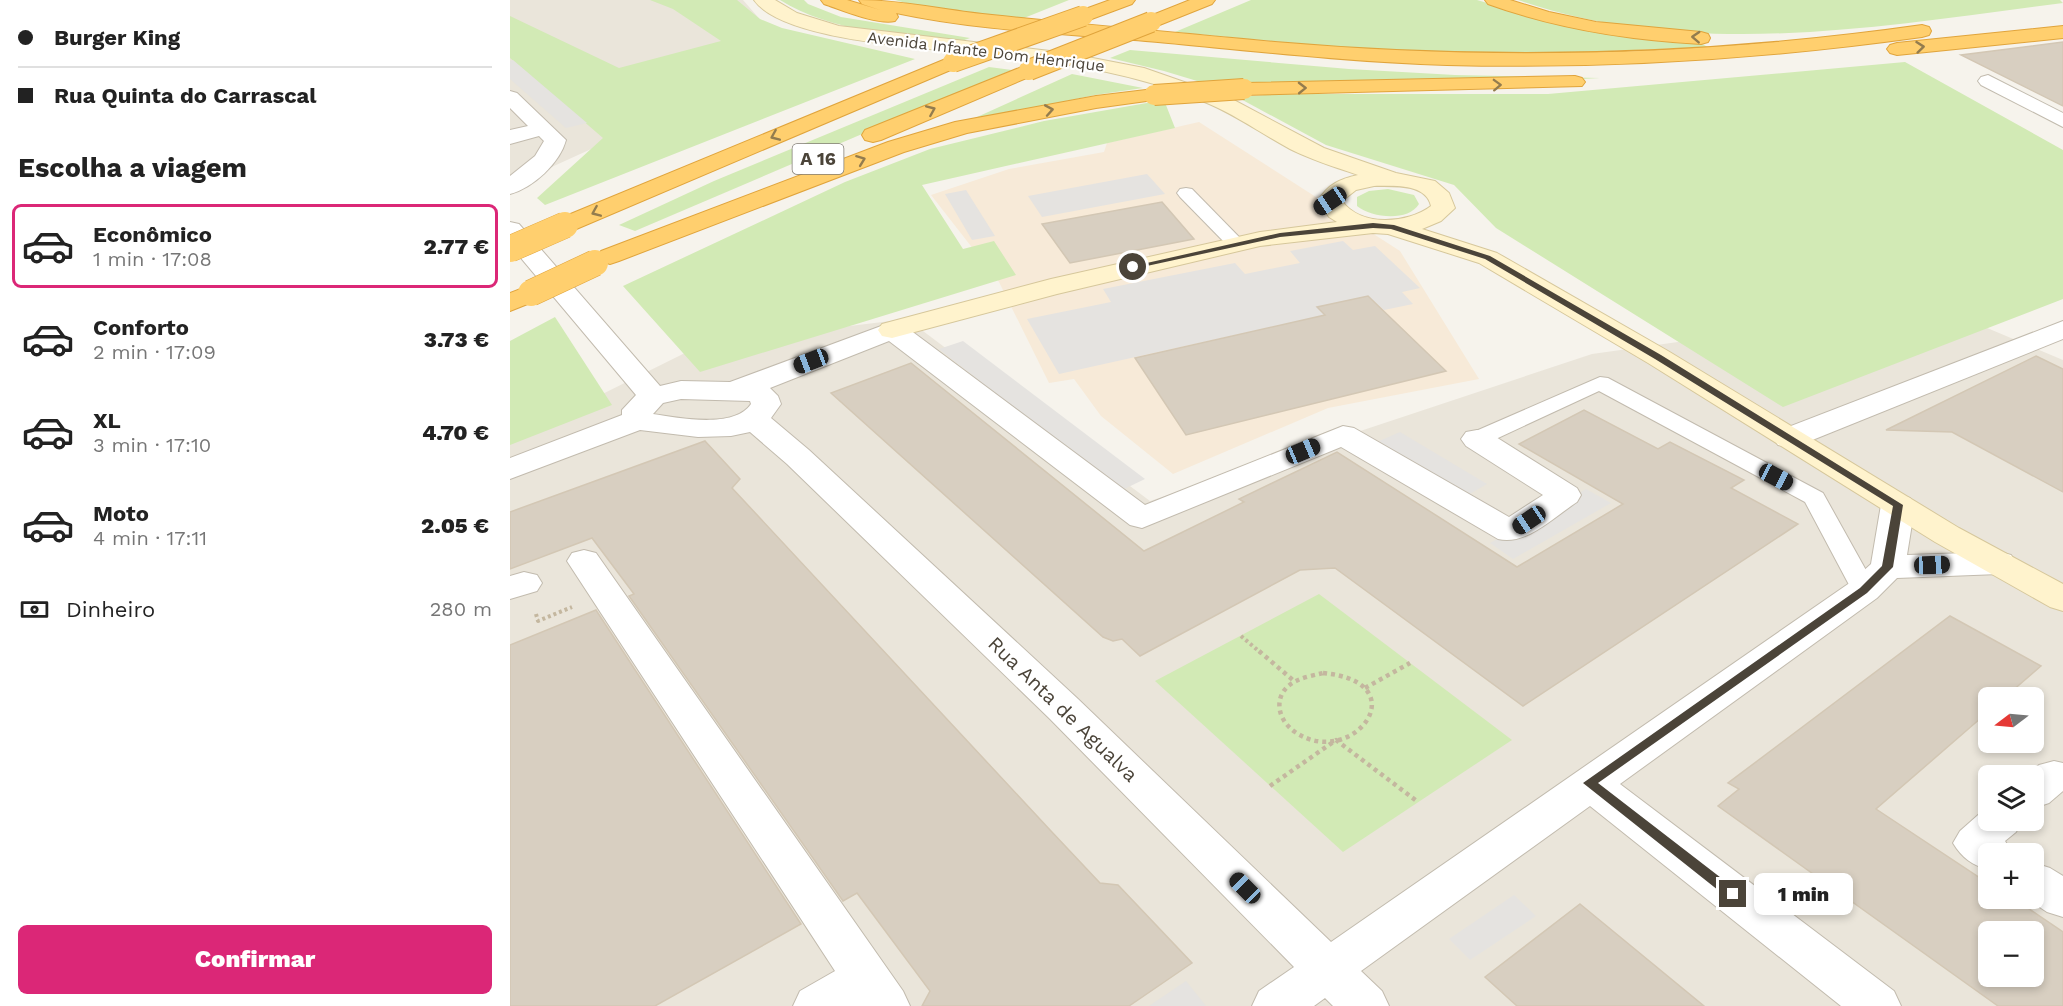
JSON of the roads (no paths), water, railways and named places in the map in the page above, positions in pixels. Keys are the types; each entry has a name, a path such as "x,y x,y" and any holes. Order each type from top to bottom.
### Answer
{"highway":[{"path":"830,0 858,10 930,23 1384,64 1500,69 1586,68 1683,65 1841,55"},
{"path":"868,0 898,8 990,20 1334,52 1485,60 1582,60 1688,56 1826,44 1922,31 2063,17"},
{"name":"A 16","path":"510,249 1086,8 1126,0"},
{"name":"A 16","path":"520,298 786,173 1029,70 1206,0"},
{"path":"1494,0 1574,22 1664,35 1767,40 1922,31"},
{"path":"1003,44 1054,14 1086,8"},
{"path":"1660,76 2063,32"},
{"path":"603,259 896,147 963,127 1096,102 1155,95 1244,89 1474,86 1598,80"}],"street":[{"name":"Avenida Infante Dom Henrique","path":"764,0 778,11 838,31 1056,57 1145,75 1217,100 1306,148 1392,179"},
{"path":"1988,81 2063,121"},
{"path":"510,97 555,140 554,147 547,157 510,187"},
{"path":"510,137 542,129"},
{"name":"Avenida Infante Dom Henrique","path":"1306,148 1332,197 1333,209 1343,217 1382,226"},
{"path":"510,229 645,408 652,424 722,428 741,425 745,405 892,330 1051,287 1280,235 1425,222 1437,216 1443,208 1443,200 1437,193 1425,186 1392,179 1357,182 1343,187 1280,235"},
{"path":"1443,208 1488,258"},
{"path":"1382,226 1488,258 1658,357 1898,505 2063,599"},
{"path":"1789,438 2063,329"},
{"path":"892,330 1142,518 1343,435 1510,532 1565,495 1478,439"},
{"name":"Rua Anta de Agualva","path":"745,405 1064,709 1365,1006"},
{"path":"510,469 645,408"},
{"path":"1876,578 1898,505"},
{"path":"584,561 875,992 817,1006"},
{"path":"1276,1006 1876,578 1999,563"},
{"path":"1589,783 1877,1006"},
{"path":"1978,845 1975,843 1989,831"},
{"path":"2044,887 2063,899"}],"lane":[{"path":"1186,194 1236,244"},
{"path":"1478,439 1600,383 1815,498 1876,578"}]}
